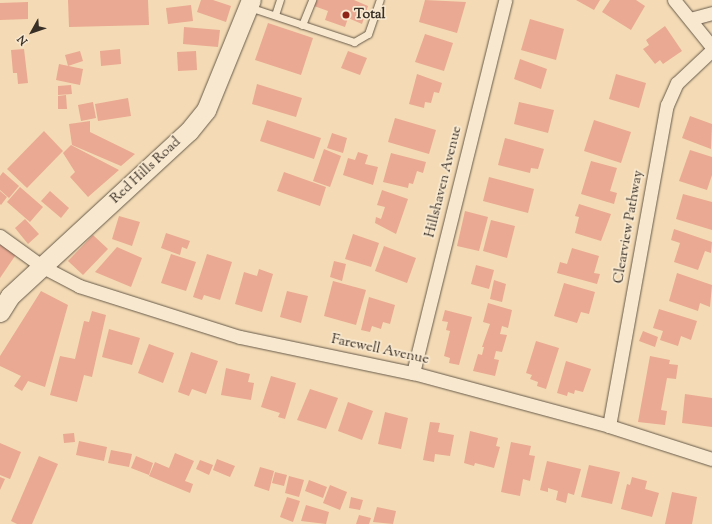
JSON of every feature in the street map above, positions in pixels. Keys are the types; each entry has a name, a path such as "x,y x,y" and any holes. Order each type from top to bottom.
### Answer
{"main road":[{"name":"Red Hills Road","path":"0,312 10,296 189,130 206,110 250,4"}],"street":[{"name":"Hillshaven Avenue","path":"413,373 505,0"},
{"path":"674,0 712,47"},
{"path":"690,19 712,13"},
{"name":"Clearview Pathway","path":"609,426 667,106 677,83 712,50"},
{"name":"Farewell Avenue","path":"0,236 43,267 79,286 240,337 413,373 609,426 712,459"}],"lane":[{"path":"275,15 280,0"},
{"path":"302,25 312,0"},
{"path":"250,4 302,25 354,42 362,40 368,34 380,0"}],"building":[{"path":"68,0 148,0 149,25 69,27"},
{"path":"201,0 213,0 231,6 226,22 197,12"},
{"name":"Total","path":"317,0 354,0 368,6 362,24 348,18 345,27 325,20 328,11 314,6"},
{"path":"425,0 466,2 457,33 419,22"},
{"path":"576,0 600,0 594,10"},
{"path":"610,0 636,0 645,6 631,30 602,12"},
{"path":"28,2 28,19 0,20 0,3"},
{"path":"191,5 193,21 168,24 166,8"},
{"path":"530,19 564,29 556,60 521,50"},
{"path":"268,23 313,38 301,75 255,60"},
{"path":"665,26 682,51 663,64 660,60 655,64 643,49 649,45 646,40"},
{"path":"184,27 220,30 218,47 183,44"},
{"path":"425,34 453,43 444,71 415,62"},
{"path":"24,49 28,83 18,84 17,73 13,73 11,50"},
{"path":"120,49 121,64 101,66 100,51"},
{"path":"80,51 83,61 68,66 65,55"},
{"path":"196,51 197,70 178,71 177,52"},
{"path":"348,51 367,58 360,75 341,68"},
{"path":"520,59 547,69 541,89 514,79"},
{"path":"59,64 83,69 80,85 56,80"},
{"path":"417,74 442,83 439,93 434,92 431,103 425,102 424,108 409,104"},
{"path":"616,74 646,83 639,108 609,99"},
{"path":"257,84 302,98 296,117 252,104"},
{"path":"71,85 72,94 58,95 58,86"},
{"path":"66,95 67,109 58,109 58,96"},
{"path":"128,98 131,116 98,121 95,104"},
{"path":"93,102 96,118 81,121 78,105"},
{"path":"519,102 554,110 548,133 514,124"},
{"path":"690,116 712,124 711,149 682,138"},
{"path":"395,118 436,130 429,154 388,142"},
{"path":"267,120 321,138 314,159 260,141"},
{"path":"594,120 631,132 621,163 584,151"},
{"path":"90,121 90,132 135,154 121,166 72,145 69,124"},
{"path":"44,131 63,151 27,188 7,169"},
{"path":"332,133 347,138 343,153 327,148"},
{"path":"505,138 544,149 538,169 531,168 530,173 498,165"},
{"path":"71,145 119,170 88,197 70,177 75,172 63,153"},
{"path":"324,149 341,156 330,187 313,181"},
{"path":"690,150 712,157 712,175 707,190 679,181"},
{"path":"358,152 368,155 365,164 378,167 373,185 343,175 348,158 355,160"},
{"path":"391,153 426,162 423,173 417,171 413,184 409,183 408,188 383,182"},
{"path":"591,161 617,168 610,191 617,193 614,204 581,194"},
{"path":"3,172 19,186 9,198 0,190 0,176"},
{"path":"284,172 326,187 320,206 277,191"},
{"path":"489,177 534,189 528,213 483,201"},
{"path":"20,187 43,207 30,222 7,202"},
{"path":"382,190 408,199 396,234 375,223 376,217 381,219 385,207 377,205"},
{"path":"0,191 7,197 1,205 0,204"},
{"path":"50,191 69,208 61,218 41,201"},
{"path":"683,194 712,202 712,230 676,219"},
{"path":"579,204 611,214 601,241 575,233 579,217 575,216"},
{"path":"465,211 488,217 479,251 457,246"},
{"path":"119,216 140,222 132,246 112,239"},
{"path":"25,219 39,234 28,244 15,228"},
{"path":"491,220 515,226 507,258 483,251"},
{"path":"674,229 712,242 711,253 705,251 698,270 674,262 680,243 671,240"},
{"path":"166,233 190,241 187,249 182,247 180,255 161,248"},
{"path":"353,234 379,243 371,267 345,259"},
{"path":"93,235 108,249 83,275 68,261"},
{"path":"0,241 17,253 0,278"},
{"path":"384,246 416,258 407,283 375,271"},
{"path":"117,247 142,258 131,287 95,272"},
{"path":"572,248 599,256 594,273 600,274 597,284 557,273 560,262 567,264"},
{"path":"171,254 196,262 186,291 161,283"},
{"path":"207,254 232,262 220,300 204,295 202,300 193,297"},
{"path":"334,261 346,264 342,281 330,277"},
{"path":"476,265 494,270 489,289 471,284"},
{"path":"259,269 273,274 262,312 235,304 244,272 257,276"},
{"path":"677,273 712,285 710,307 700,303 698,311 669,301"},
{"path":"494,280 506,284 502,302 490,299"},
{"path":"333,281 366,290 356,325 324,316"},
{"path":"564,283 595,292 589,314 581,312 577,323 554,316"},
{"path":"41,291 68,305 45,387 28,381 22,391 14,386 21,376 0,366 0,356"},
{"path":"287,291 308,296 301,323 280,317"},
{"path":"369,297 395,305 390,324 383,322 381,329 372,326 370,332 361,330"},
{"path":"488,303 512,310 508,328 502,326 500,334 507,335 502,352 496,351 494,359 499,360 495,376 473,371 478,354 482,355 484,347 482,347 490,324 483,322"},
{"path":"659,309 697,321 691,340 681,336 678,346 660,340 663,331 653,328"},
{"path":"445,310 472,317 459,365 449,363 450,358 444,356 450,331 446,330 448,322 442,321"},
{"path":"92,311 106,315 92,377 84,375 77,402 50,395 60,356 75,359 84,321 89,322"},
{"path":"109,329 140,338 132,365 102,357"},
{"path":"643,331 658,337 655,347 639,341"},
{"path":"536,341 559,348 546,389 537,386 538,382 530,379 532,375 526,373"},
{"path":"149,344 174,353 163,383 138,373"},
{"path":"191,352 218,361 206,394 192,389 189,396 178,392"},
{"path":"650,356 670,360 669,364 678,365 676,379 667,378 661,410 667,411 665,425 638,422"},
{"path":"566,361 591,369 583,392 575,390 574,394 568,392 567,396 557,393"},
{"path":"226,368 250,374 248,382 254,383 251,400 221,395"},
{"path":"271,376 296,383 285,419 278,417 280,413 261,407"},
{"path":"310,389 338,398 326,429 297,420"},
{"path":"685,394 712,398 712,427 682,423"},
{"path":"348,402 373,411 362,440 338,431"},
{"path":"385,412 408,418 401,449 378,444"},
{"path":"430,422 440,423 438,432 454,435 450,456 435,454 434,462 423,460"},
{"path":"470,431 498,438 496,446 500,447 494,468 475,463 474,466 464,463"},
{"path":"74,433 75,442 64,443 63,434"},
{"path":"79,441 107,447 104,461 76,455"},
{"path":"511,442 531,446 529,455 535,456 530,481 523,479 520,496 501,492"},
{"path":"0,443 21,452 10,479 0,475"},
{"path":"111,450 132,454 129,467 108,463"},
{"path":"175,453 194,461 185,481 193,484 190,493 149,476 155,462 169,468"},
{"path":"39,456 58,464 32,524 17,524 11,521"},
{"path":"136,456 153,463 149,475 131,468"},
{"path":"217,459 235,466 230,477 213,470"},
{"path":"200,460 213,465 209,475 196,469"},
{"path":"547,461 581,469 574,495 568,493 566,503 556,500 558,491 548,488 548,492 540,490"},
{"path":"589,465 620,472 612,504 581,497"},
{"path":"260,467 274,471 269,491 254,486"},
{"path":"275,472 287,475 284,486 272,483"},
{"path":"289,476 304,480 299,497 285,493"},
{"path":"0,477 5,479 0,490"},
{"path":"632,477 647,481 645,489 659,493 652,517 621,509 627,484 630,485"},
{"path":"309,480 327,487 323,498 305,491"},
{"path":"330,485 347,492 340,510 323,503"},
{"path":"672,492 697,497 692,524 665,524"},
{"path":"287,497 300,501 293,522 280,517"},
{"path":"351,497 363,500 360,510 349,508"},
{"path":"306,505 329,512 326,524 301,521"},
{"path":"377,507 396,511 393,524 373,522"},
{"path":"359,515 371,518 369,524 356,524"}],"place":[{"name":"Total","path":"346,15"}]}
